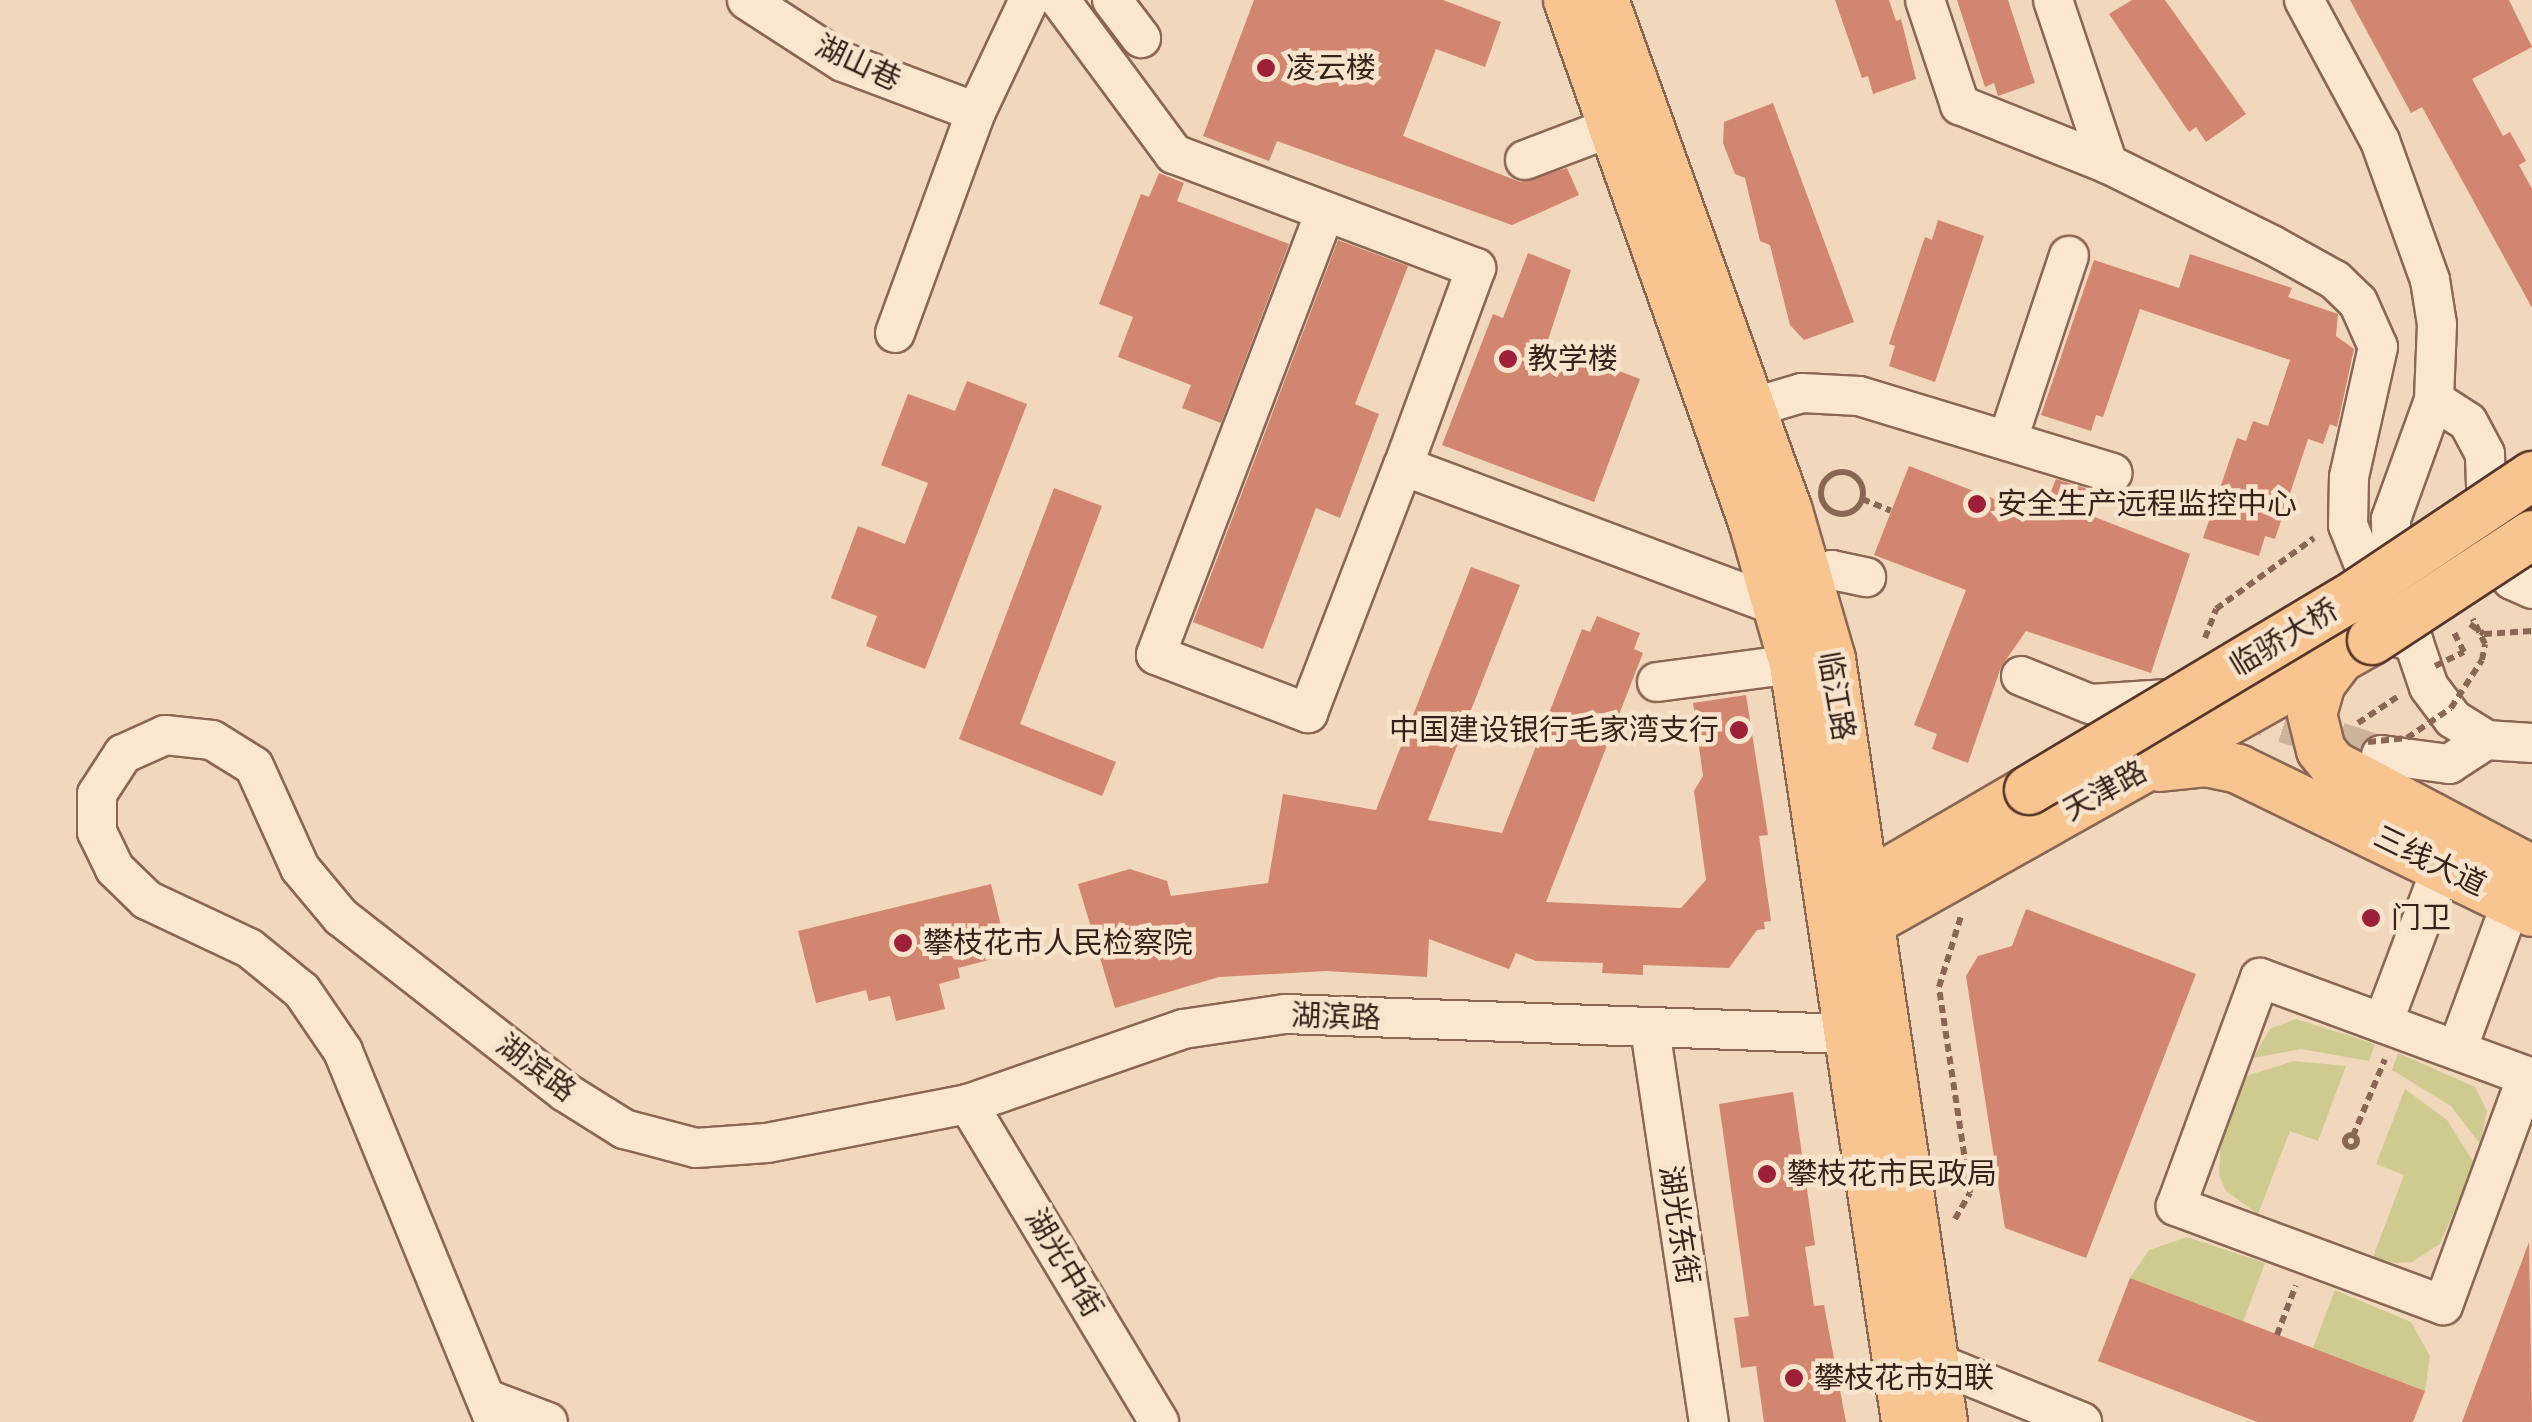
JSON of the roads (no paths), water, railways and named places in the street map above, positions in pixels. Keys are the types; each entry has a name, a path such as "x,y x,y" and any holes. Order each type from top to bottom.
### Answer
{"main road":[{"name":"临江路","path":"1568,0 1786,588 1834,674 1852,913 1916,1364 1942,1422"},
{"name":"临江路","path":"1604,0 1751,408 1786,588 1794,664 1852,913"},
{"name":"临骄大桥","path":"1852,913 2029,790 2236,688 2532,476"},
{"name":"临骄大桥","path":"2374,649 2532,535"},
{"name":"天津路","path":"1852,913 2133,774 2236,688 2374,649"},
{"path":"2355,763 2321,750 2313,730 2315,698 2374,649"},
{"path":"2236,688 2268,768 2355,763"},
{"path":"2133,774 2206,762 2238,769 2355,763"},
{"name":"三线大道","path":"2355,763 2448,848 2525,887"},
{"name":"临江路","path":"1869,1035 1922,1276 1916,1364 1906,1422"}],"street":[{"name":"湖山巷","path":"746,0 843,62 976,112"},
{"path":"894,333 976,112 1030,0"},
{"path":"1060,0 1174,154 1476,268 1308,713 1156,655 1325,212"},
{"path":"1112,0 1141,38"},
{"path":"1925,0 1960,105 2108,164 2288,254 2335,280 2358,302 2378,347 2349,477 2348,525 2363,577 2392,635 2374,649"},
{"path":"2053,0 2108,164"},
{"path":"2304,0 2380,141 2415,232 2437,324 2434,400 2391,519 2392,558 2374,649"},
{"path":"1525,160 1612,126"},
{"path":"2008,439 2070,256"},
{"path":"1751,408 1820,392 1884,401 1957,430 2008,439 2113,473"},
{"path":"2434,400 2468,422 2484,454 2488,552 2512,580 2532,589"},
{"path":"1403,466 1786,588 1838,570 1866,577"},
{"path":"2374,649 2486,740 2532,743"},
{"path":"1657,682 1794,664"},
{"path":"2021,676 2090,704 2236,688"},
{"name":"湖滨路","path":"491,1411 343,1051 302,991 250,948 147,900 116,869 97,832 97,794 123,754 164,734 212,740 254,766 300,868 341,917 565,1092 624,1129 696,1148 767,1142 968,1104 1183,1029 1285,1014 1869,1035"},
{"path":"2355,763 2449,764 2486,740"},
{"path":"2390,1026 2448,848"},
{"path":"2456,1050 2525,887"},
{"path":"2260,978 2456,1050 2530,1077 2442,1305 2176,1206 2260,978"},
{"name":"湖光东街","path":"1650,1029 1709,1422"},
{"name":"湖光中街","path":"968,1104 1159,1422"},
{"path":"1916,1364 2082,1422"},
{"path":"491,1411 548,1422"}],"tunnel":[{"path":"2230,706 2381,755"}],"place":[{"name":"凌云楼","path":"1266,68"},
{"name":"教学楼","path":"1508,359"},
{"name":"安全生产远程监控中心","path":"1977,504"},
{"name":"中国建设银行毛家湾支行","path":"1739,730"},
{"name":"门卫","path":"2371,918"},
{"name":"攀枝花市人民检察院","path":"903,943"},
{"name":"攀枝花市民政局","path":"1767,1174"},
{"name":"攀枝花市妇联","path":"1794,1378"}]}
